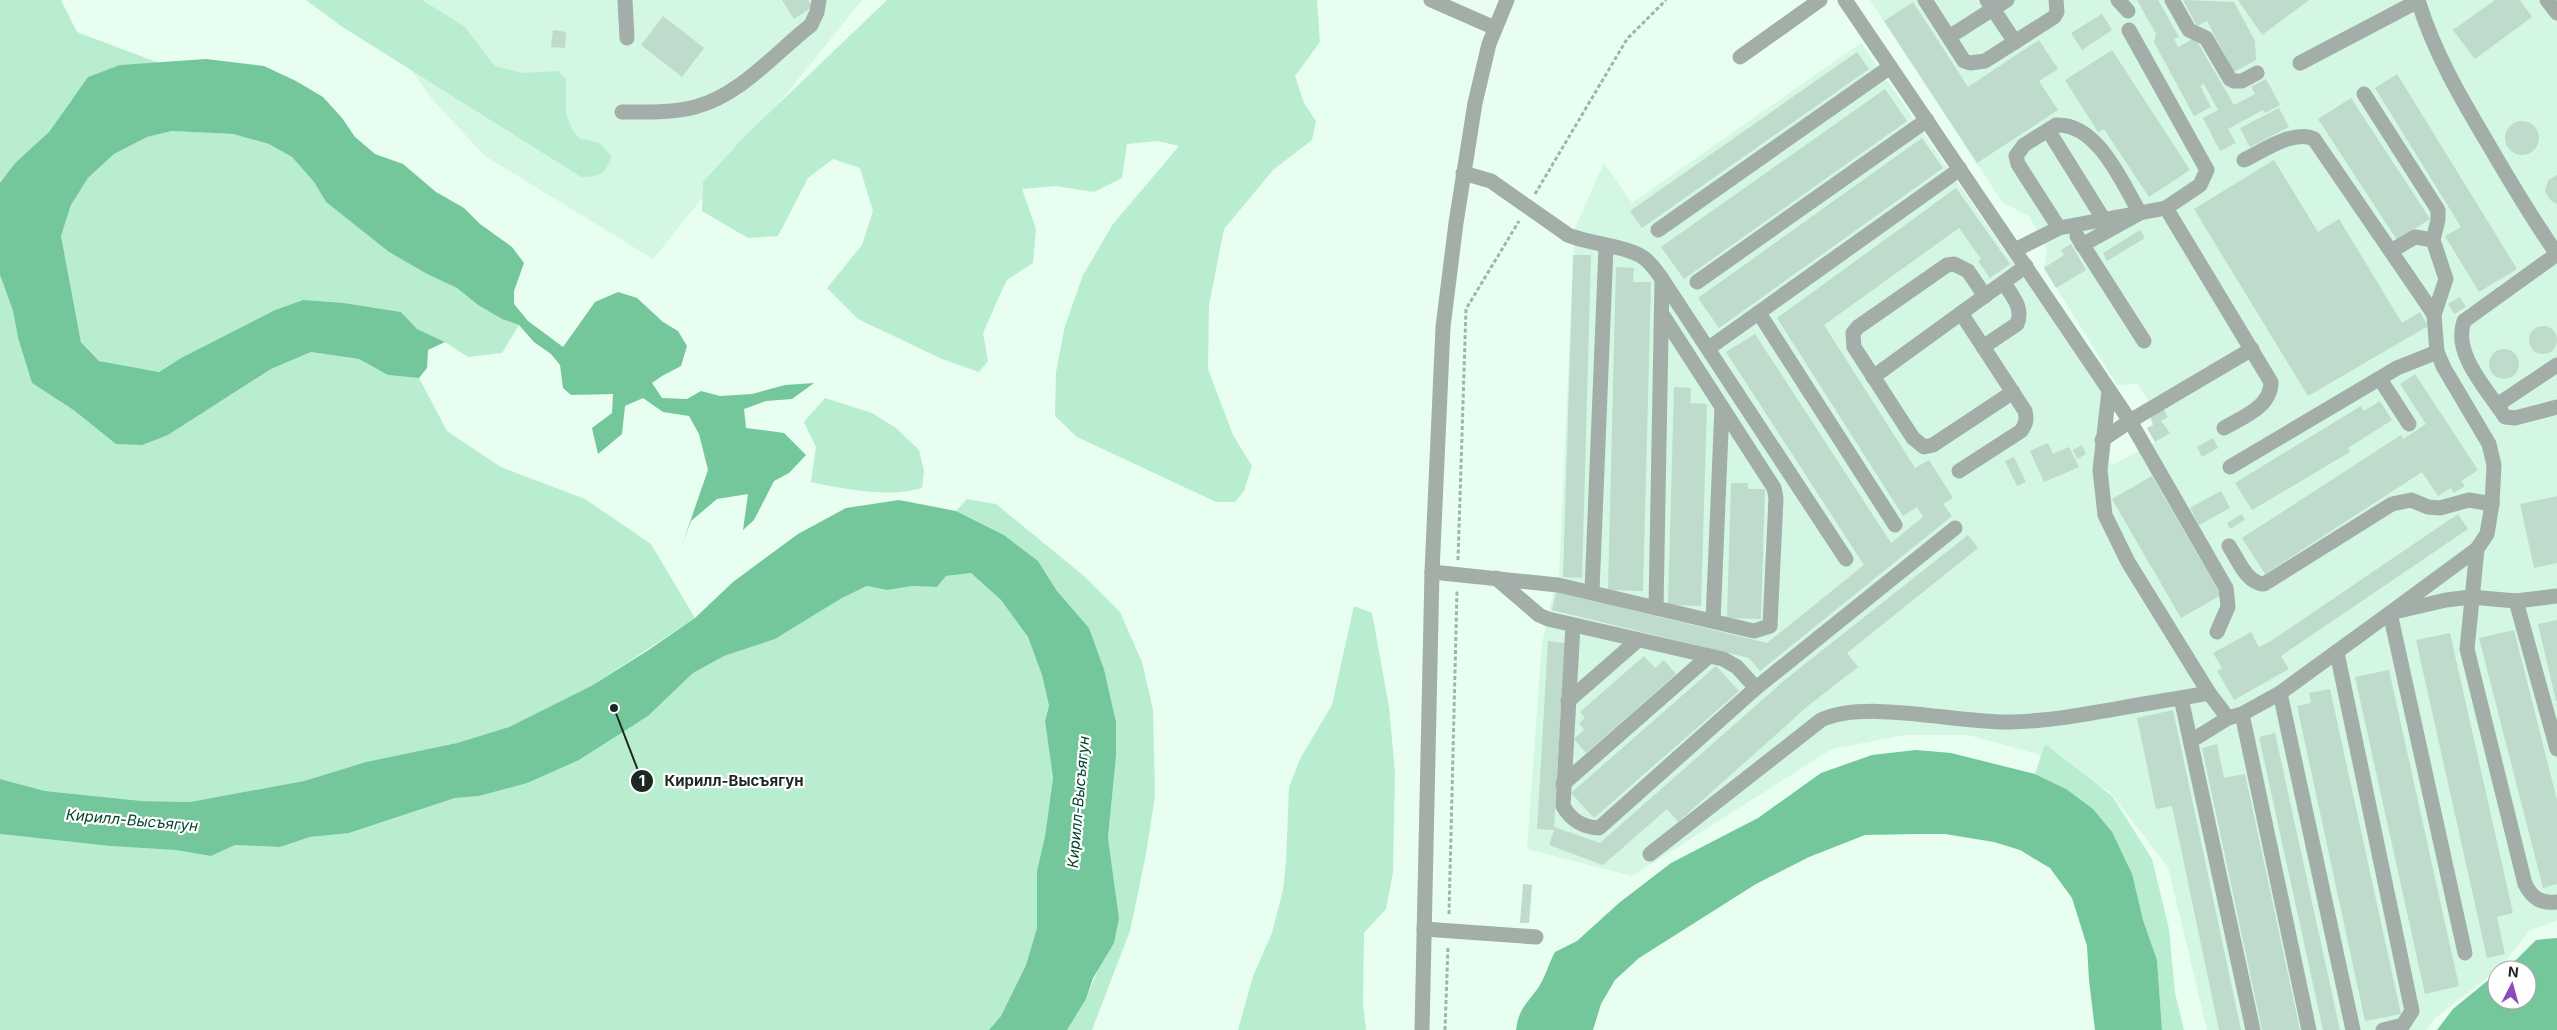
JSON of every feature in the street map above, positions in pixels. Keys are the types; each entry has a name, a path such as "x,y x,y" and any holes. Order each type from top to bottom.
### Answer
{"street":[{"path":"625,0 627,38"},
{"path":"622,112 671,111 696,107 728,93 811,25 818,12 819,0"},
{"path":"1432,0 1495,28"},
{"path":"1422,1030 1432,572 1443,327 1475,103 1495,28 1508,0"},
{"path":"1740,57 1820,0"},
{"path":"1845,0 2130,421 2226,588 2228,607 2217,632"},
{"path":"1925,0 1964,61 1970,63 1986,61 2054,17 2057,12 2056,0"},
{"path":"1949,37 1990,4 2007,0"},
{"path":"2172,0 2189,30 2206,38 2230,78 2234,81 2242,81 2257,73"},
{"path":"2300,64 2418,0 2427,28 2457,93 2527,210 2557,254 2464,321 2460,337 2466,356 2504,417 2510,419 2557,407"},
{"path":"2547,0 2557,13"},
{"path":"1990,4 2015,42"},
{"path":"2015,250 2065,227 2166,208 2200,185 2207,170 2129,30"},
{"path":"1658,230 1890,67"},
{"path":"2191,741 2228,718 2242,714 2280,693 2477,549 2487,534 2492,504 2494,465 2490,444 2444,368 2438,352 2434,315 2446,279 2433,240 2438,220 2435,203 2364,94"},
{"path":"1697,282 1926,120"},
{"path":"2140,213 2099,145 2093,139 2070,126 2056,124 2024,145 2016,156 2018,164 2065,227 2082,244 2144,341"},
{"path":"2048,130 2104,220"},
{"path":"2244,160 2297,136 2307,136 2314,139 2434,315"},
{"path":"1709,348 1960,169"},
{"path":"1464,172 1491,181 1568,235 1644,258 1662,279 1709,348 1846,559"},
{"path":"2166,208 2267,373 2271,390 2262,405 2224,428"},
{"path":"2082,244 2140,213"},
{"path":"2391,251 2438,220"},
{"path":"2410,238 2419,236 2433,240"},
{"path":"1592,592 1606,247"},
{"path":"1985,296 1968,271 1954,264 1947,265 1858,328 1853,333 1854,347 1913,438 1924,447 1933,445 2013,392"},
{"path":"1873,377 2026,266"},
{"path":"1656,608 1662,279"},
{"path":"1983,347 2017,324 2020,318 2019,306 2004,283"},
{"path":"1759,313 1895,525"},
{"path":"1432,572 1496,578 1592,592 1754,631 1770,626 1776,498 1770,481 1662,314"},
{"path":"1959,471 2021,431 2026,425 2025,411 1961,314"},
{"path":"2102,440 2130,421 2252,349"},
{"path":"2230,467 2397,368 2438,352"},
{"path":"2497,405 2557,365"},
{"path":"2380,378 2409,424"},
{"path":"2108,391 2102,440 2100,486 2105,514 2128,562 2209,692 2228,718"},
{"path":"1713,621 1722,407"},
{"path":"2229,546 2250,578 2256,583 2264,584 2392,504 2402,500 2411,500 2434,508 2469,500 2492,504"},
{"path":"1573,625 1563,806 1570,818 1591,827 1599,828 1756,688 1954,528"},
{"path":"2477,549 2467,649 2525,884 2531,895 2546,904 2557,902"},
{"path":"1496,578 1538,615 1573,625 1723,659 1737,667 1756,688"},
{"path":"2390,613 2446,600 2471,598 2516,601 2557,596"},
{"path":"2516,601 2557,749"},
{"path":"2390,613 2465,953"},
{"path":"1568,701 1638,640"},
{"path":"2337,653 2412,1010 2403,1025 2383,1030"},
{"path":"1563,784 1709,656"},
{"path":"1650,854 1821,720 1834,714 1852,712 1901,714 2008,722 2070,716 2209,692"},
{"path":"2280,693 2353,1030"},
{"path":"2181,698 2253,1030"},
{"path":"2242,714 2309,1030"},
{"path":"1424,929 1536,937"}],"path":[{"path":"1445,1030 1466,309 1627,39 1666,0"}],"shaded area":[{"path":"0,0 61,0 77,32 159,63 120,65 72,99 49,132 15,163 0,183"},
{"path":"306,0 422,0 464,26 495,66 522,73 558,71 566,79 566,114 572,129 579,138 600,143 612,157 607,167 597,175 581,177 341,26"},
{"path":"361,0 862,0 653,259 485,156 432,99"},
{"path":"887,0 1317,0 1320,42 1295,76 1304,103 1316,121 1312,140 1273,170 1224,229 1209,305 1208,369 1233,435 1252,466 1244,491 1235,502 1216,502 1077,437 1055,416 1056,372 1065,326 1083,275 1113,224 1179,146 1158,141 1127,144 1122,178 1094,192 1056,186 1022,189 1036,229 1033,263 1007,280 983,333 988,361 979,372 942,359 858,319 827,288 862,245 873,211 860,168 833,159 808,178 778,236 748,238 702,211 703,182 744,137"},
{"path":"1870,0 2557,0 2557,920 2529,931 2506,960 2487,960 2487,978 2435,1018 2426,1030 2207,1030 2168,867 2109,791 2037,754 1968,735 1904,735 1832,749 1632,876 1527,849 1542,643 1554,590 1559,577 1575,228 1604,163 1632,203 1861,43 2103,393 2094,461 2115,464 2155,442 2147,428 2153,425 2150,420 2155,411 2138,384 2117,385 2044,268 2047,250 2030,217 2002,202"},
{"path":"172,131 233,134 269,144 292,157 314,182 326,202 389,252 427,274 457,288 478,305 502,319 519,325 502,353 468,357 445,342 417,329 401,312 344,303 303,300 275,310 181,358 159,372 99,361 81,341 61,236 71,205 88,178 114,154 147,137"},
{"path":"0,275 13,311 18,338 32,383 75,411 168,435 271,369 311,352 359,359 388,375 419,378 447,431 501,467 585,499 651,544 695,618 593,685 509,727 457,743 366,762 304,781 190,802 142,801 45,791 0,779"},
{"path":"825,398 872,413 896,428 919,450 924,471 922,488 909,491 881,492 852,490 811,482 816,447 804,422"},
{"path":"967,499 996,504 1084,576 1120,612 1142,662 1153,710 1155,796 1146,854 1130,931 1092,1030 1067,1030 1086,999 1119,918 1108,838 1116,756 1116,722 1104,669 1089,628 1057,591 1038,561 1004,535 956,511"},
{"path":"971,573 1001,600 1028,637 1042,675 1049,706 1045,721 1053,778 1045,836 1037,871 1037,928 1026,965 1001,1016 989,1030 0,1030 0,834 110,846 175,850 211,856 235,845 280,847 310,837 349,833 455,798 479,796 579,760 648,716 693,673 724,656 775,639 842,598 868,586 887,590 912,586 937,587 946,576"},
{"path":"1354,606 1372,613 1389,707 1395,772 1393,872 1386,909 1364,933 1363,1004 1366,1030 1238,1030 1253,976 1272,933 1283,890 1289,787 1301,757 1332,705"},
{"path":"2045,744 2112,796 2152,859 2169,929 2175,993 2184,1030 2162,1030 2157,960 2143,920 2066,789 2035,774"}],"water":[{"path":"206,59 264,66 296,81 323,97 342,118 355,137 375,154 403,164 436,192 464,208 480,224 512,247 524,263 514,291 514,304 528,321 563,347 595,302 618,292 637,298 663,322 678,331 687,346 681,366 652,383 662,398 687,399 701,391 720,396 752,394 785,385 814,383 792,399 766,401 744,409 746,428 784,433 806,455 789,473 774,481 754,520 743,530 748,494 717,499 691,521 682,545 708,470 699,434 689,416 663,412 643,398 625,406 622,434 598,454 592,428 612,413 613,394 571,395 563,388 560,365 551,354 534,342 519,325 502,319 478,305 457,288 427,274 389,252 326,202 314,182 292,157 269,144 233,134 172,131 147,137 114,154 88,178 71,205 61,236 81,342 99,361 159,372 181,358 275,310 303,300 344,303 401,312 417,329 445,342 428,350 427,368 419,378 388,375 359,359 311,352 271,369 168,435 142,445 116,444 75,411 32,383 18,338 13,311 0,275 0,183 15,163 49,132 88,77 120,65"},
{"path":"899,500 956,511 1004,535 1038,561 1057,591 1089,628 1104,669 1116,722 1116,756 1108,838 1119,918 1114,943 1093,978 1086,999 1067,1030 989,1030 1001,1016 1026,965 1037,928 1037,871 1045,836 1053,778 1045,721 1049,706 1042,675 1028,637 1001,600 971,573 946,576 937,587 912,586 887,590 867,586 842,598 775,639 724,656 693,673 648,716 579,760 527,783 479,796 455,798 349,833 310,837 280,847 235,845 211,856 175,850 110,846 0,834 0,779 45,791 142,801 190,802 304,781 366,762 457,743 509,727 593,685 647,651 695,618 733,582 798,534 846,508"},
{"path":"1916,750 1951,753 2035,774 2066,789 2093,809 2112,832 2132,874 2143,920 2157,960 2162,1030 2095,1030 2087,946 2072,898 2050,868 2020,850 1994,842 1945,834 1917,834 1865,835 1809,857 1756,884 1639,958 1615,980 1601,1004 1593,1030 1516,1030 1521,1012 1540,984 1555,952 1577,941 1619,903 1671,863 1758,818 1821,773 1872,755"},
{"path":"2557,938 2557,1030 2437,1030 2453,1009 2487,981 2487,1010 2537,1010 2537,960 2516,960 2536,940"}],"building":[{"path":"782,0 808,0 812,7 794,19"},
{"path":"2137,0 2158,0 2179,37 2174,39 2178,47 2195,38 2234,105 2255,94 2251,87 2266,79 2280,105 2265,113 2263,110 2228,129 2236,143 2220,151 2203,118 2218,110 2204,84 2200,86 2211,107 2194,116 2154,42 2156,34"},
{"path":"2183,0 2234,2 2255,41 2256,60 2234,72 2207,21 2197,26"},
{"path":"2238,0 2309,0 2262,35"},
{"path":"2495,0 2520,0 2532,17 2475,59 2453,30"},
{"path":"1913,2 1968,87 2039,40 2058,69 2039,81 2058,110 1977,163 1884,21"},
{"path":"2102,14 2112,30 2082,50 2071,33"},
{"path":"663,16 704,48 682,77 641,45"},
{"path":"553,30 566,32 565,48 551,47"},
{"path":"2112,50 2190,170 2149,197 2104,129 2098,132 2065,80"},
{"path":"1857,52 1869,69 1642,228 1630,211"},
{"path":"2397,74 2517,269 2479,292 2445,236 2461,227 2375,88"},
{"path":"1885,89 1907,121 1684,279 1661,247"},
{"path":"2351,98 2430,219 2397,240 2318,119"},
{"path":"2279,108 2289,127 2250,147 2240,128"},
{"path":"2522,121 2534,126 2539,138 2534,150 2522,155 2510,150 2505,138 2510,126"},
{"path":"1922,138 1943,168 1719,328 1698,298"},
{"path":"2274,160 2318,232 2339,219 2402,323 2420,312 2428,326 2308,396 2194,209"},
{"path":"2557,175 2557,204 2550,200 2545,191 2548,180"},
{"path":"1956,188 2010,264 1990,278 1978,261 1981,259 1959,228 1824,325 1915,468 1929,460 1953,498 1943,504 1952,516 1760,671 1749,658 1552,610 1556,592 1767,643 1864,565 1726,352 1755,334 1891,543 1923,517 1917,507 1903,516 1777,318"},
{"path":"2140,230 2145,238 2107,261 2103,253"},
{"path":"2071,244 2086,270 2056,288 2044,268 2064,255 2061,250"},
{"path":"1573,255 1591,255 1582,578 1563,577"},
{"path":"1616,267 1634,268 1633,282 1651,282 1643,591 1608,590"},
{"path":"2460,297 2466,307 2454,314 2448,304"},
{"path":"2543,326 2553,330 2557,340 2553,350 2543,354 2533,350 2529,340 2533,330"},
{"path":"2504,349 2514,354 2519,364 2514,374 2504,379 2494,374 2489,364 2494,354"},
{"path":"2415,374 2478,470 2461,481 2465,486 2454,493 2451,488 2438,496 2422,472 2265,574 2242,538 2401,435 2403,439 2426,424 2400,384"},
{"path":"1674,387 1691,388 1690,403 1707,404 1701,606 1668,605"},
{"path":"2380,401 2392,420 2348,448 2350,452 2252,510 2235,483 2361,406 2364,411"},
{"path":"2163,408 2168,417 2161,421 2170,433 2155,442 2147,428 2153,425 2150,414"},
{"path":"2213,438 2218,448 2202,457 2197,447"},
{"path":"2048,443 2053,454 2069,447 2079,467 2044,482 2030,451"},
{"path":"2082,445 2086,454 2077,459 2073,450"},
{"path":"2014,457 2026,482 2017,486 2005,461"},
{"path":"2152,476 2221,595 2181,618 2112,499"},
{"path":"1731,483 1748,483 1748,489 1765,489 1761,619 1727,618"},
{"path":"2221,491 2230,508 2199,525 2190,508"},
{"path":"2557,496 2557,563 2534,568 2520,504"},
{"path":"2242,514 2245,520 2230,529 2227,523"},
{"path":"2458,514 2468,529 2281,656 2289,669 2234,700 2217,671 2222,668 2213,653 2251,632 2259,647 2271,641"},
{"path":"1968,535 1978,548 1847,653 1858,667 1809,705 1678,822 1667,809 1603,865 1549,845 1554,830 1537,829 1548,641 1565,643 1554,827 1600,843 1786,679"},
{"path":"2557,620 2557,701 2556,701 2538,624"},
{"path":"2514,630 2557,800 2557,884 2543,888 2479,638"},
{"path":"2450,633 2513,913 2497,917 2505,954 2487,958 2416,640"},
{"path":"1644,656 1655,668 1664,660 1676,674 1586,753 1574,739 1584,730 1579,723 1585,718 1580,712"},
{"path":"1716,666 1739,691 1594,818 1571,793"},
{"path":"2389,670 2459,986 2425,994 2355,677"},
{"path":"2330,689 2401,1014 2365,1021 2297,706 2311,703 2309,693"},
{"path":"2173,710 2241,1030 2219,1030 2172,806 2156,809 2137,718"},
{"path":"2275,733 2340,1030 2323,1030 2259,737"},
{"path":"2217,744 2224,778 2245,774 2300,1030 2262,1030 2202,748"},
{"path":"1523,884 1532,885 1529,923 1520,923"}],"place":[{"name":"Кирилл-Высъягун","path":"614,708"}]}
